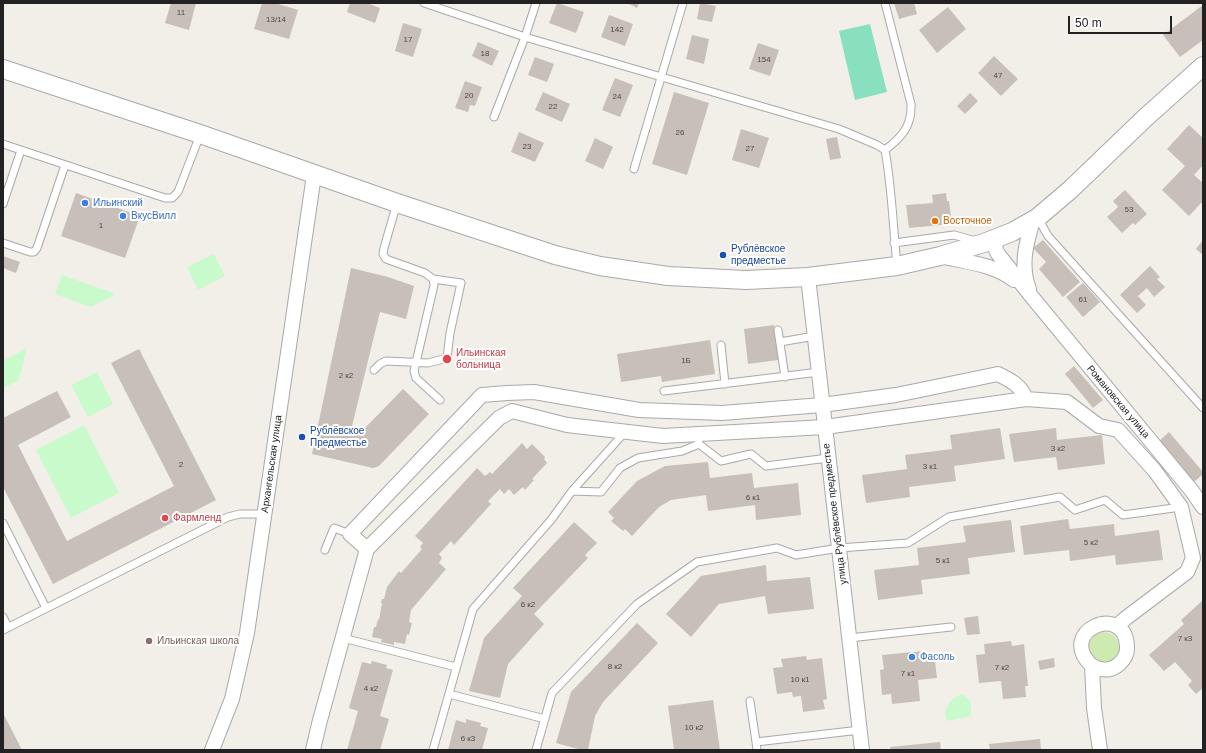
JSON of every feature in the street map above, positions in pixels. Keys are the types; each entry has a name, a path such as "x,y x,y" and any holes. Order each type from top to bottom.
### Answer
{"street":[{"path":"3,69 200,134 314,175 518,244 555,255 600,266 668,276 746,280 808,277 897,266 940,256 988,242 1035,219 1070,190 1145,118 1203,66"},
{"name":"Архангельская улица","path":"212,750 232,699 247,633 314,175"},
{"name":"Романовская улица","path":"1032,297 1026,281 1024,266 1025,251 1035,219"},
{"name":"Романовская улица","path":"988,242 1192,491 1203,507"},
{"name":"Романовская улица","path":"940,256 1000,271 1017,282 1032,297"},
{"name":"улица Рублёвское предместье","path":"808,277 862,750"},
{"path":"367,549 350,534 482,395 534,392 646,410 722,412 822,405 896,395 998,374 1013,381 1023,392 1026,398"},
{"path":"508,393 512,411"},
{"path":"313,750 367,549 499,418 512,411 567,425 698,439 825,427 1026,398 1067,402 1099,426 1118,430 1155,471 1181,506 1193,558 1187,572 1117,626"},
{"path":"1108,623 1117,626 1124,633 1127,641 1128,650 1124,659 1118,665 1110,669 1101,669 1092,666 1085,660 1082,652 1081,642 1085,634 1091,627 1099,624 1108,623"},
{"path":"1092,666 1094,708 1100,750"}],"lane":[{"path":"424,3 525,37 839,129 877,145 885,150 890,179 897,266"},
{"path":"494,117 525,37 536,3"},
{"path":"634,169 683,3"},
{"path":"884,3 911,104 911,116 905,130 895,143 885,150"},
{"path":"3,144 165,198 172,198 178,192 200,134"},
{"path":"3,204 21,150"},
{"path":"3,243 34,252 37,248 65,165"},
{"path":"374,370 386,361 428,363 447,358 450,333 461,283 433,279 424,273 386,259 384,248 397,203"},
{"path":"1035,219 1048,236 1203,408"},
{"path":"894,243 954,235 988,242"},
{"path":"433,279 434,285 414,371 416,378 440,400"},
{"path":"778,330 784,377"},
{"path":"780,342 815,336"},
{"path":"721,345 725,384"},
{"path":"664,391 819,372"},
{"path":"433,750 473,609 551,520 572,491 625,432"},
{"path":"572,491 601,492 620,468 638,458 682,450 698,439 721,461 751,454 766,466 828,458"},
{"path":"537,750 552,693 637,604 697,562 777,548 796,555 839,548 908,544 949,517 1060,497 1075,510 1105,500 1123,515 1181,506"},
{"path":"3,617 6,629 228,517 240,514 264,514"},
{"path":"3,523 46,608"},
{"path":"325,550 334,528 350,534"},
{"path":"849,638 951,627"},
{"path":"343,638 456,667"},
{"path":"448,694 545,719"},
{"path":"750,701 757,750"},
{"path":"756,742 860,730"}],"green space":[{"path":"870,24 887,92 855,100 839,31"},
{"path":"214,254 225,276 198,290 187,267"},
{"path":"62,275 116,294 91,307 55,294"},
{"path":"27,348 19,380 3,388 3,361"},
{"path":"97,372 113,404 88,417 71,385"},
{"path":"84,425 119,493 71,518 36,450"},
{"path":"1104,632 1115,636 1119,647 1115,658 1104,662 1093,658 1089,647 1093,636"},
{"path":"963,694 971,702 971,716 947,721 945,713 949,703 956,697"}],"building":[{"path":"171,3 196,3 189,30 165,23"},
{"path":"262,3 275,3 298,10 289,39 254,29"},
{"path":"350,3 367,3 380,8 375,23 347,12"},
{"path":"557,3 584,12 576,33 549,23"},
{"path":"627,3 639,3 637,8"},
{"path":"700,3 716,6 712,22 697,19"},
{"path":"894,3 914,3 917,14 899,19"},
{"path":"1203,5 1203,40 1180,57 1163,35"},
{"path":"948,7 966,29 937,53 919,30"},
{"path":"609,15 633,24 625,46 601,37"},
{"path":"403,23 422,29 413,57 395,51"},
{"path":"692,35 709,39 704,64 686,59"},
{"path":"478,42 499,51 492,66 472,56"},
{"path":"758,43 779,50 770,76 749,69"},
{"path":"994,56 1018,79 1001,96 978,73"},
{"path":"535,57 554,64 547,82 528,75"},
{"path":"615,78 633,85 620,117 602,110"},
{"path":"465,81 482,87 475,106 470,105 468,112 455,108"},
{"path":"543,92 570,104 562,122 535,110"},
{"path":"674,92 709,103 687,175 652,164"},
{"path":"970,93 978,101 965,114 957,106"},
{"path":"1189,125 1203,138 1203,165 1194,175 1203,183 1203,201 1189,216 1162,190 1185,166 1167,149"},
{"path":"741,129 769,138 759,168 732,160"},
{"path":"519,132 544,143 535,162 511,152"},
{"path":"837,137 841,158 830,160 826,139"},
{"path":"595,138 613,147 603,169 585,161"},
{"path":"1125,190 1147,214 1135,225 1133,223 1122,233 1107,217 1118,207 1113,201"},
{"path":"76,193 140,216 125,258 61,236"},
{"path":"946,193 947,201 949,201 952,224 909,228 906,205 933,203 932,195"},
{"path":"1043,240 1080,282 1063,297 1039,269 1046,262 1033,248"},
{"path":"1203,240 1203,255 1196,249"},
{"path":"3,256 20,262 16,273 3,268"},
{"path":"1150,266 1160,277 1157,279 1165,287 1154,297 1147,288 1138,296 1146,305 1137,313 1120,295"},
{"path":"351,268 388,277 414,286 406,319 380,312 352,426 364,429 403,389 429,414 379,466 373,468 312,454"},
{"path":"1083,283 1100,302 1083,317 1066,297"},
{"path":"774,325 778,360 748,364 744,329"},
{"path":"710,340 715,374 662,382 661,376 621,382 617,354"},
{"path":"139,349 216,500 53,584 3,487 3,418 57,391 71,417 18,445 67,541 174,486 111,363"},
{"path":"1074,366 1103,400 1093,408 1065,374"},
{"path":"1000,428 1005,459 954,466 956,481 909,487 910,497 866,503 862,475 907,469 905,455 952,449 950,435"},
{"path":"1056,428 1057,440 1102,435 1105,464 1058,470 1056,457 1014,462 1009,434"},
{"path":"1169,432 1203,472 1203,474 1193,483 1158,442"},
{"path":"522,443 527,449 532,444 545,457 544,459 547,463 532,479 534,480 525,490 523,487 514,495 509,489 504,494 500,489 488,501 491,504 454,545 451,541 439,554 442,558 439,563 446,569 411,610 409,622 412,623 409,635 407,634 405,644 394,642 394,645 381,642 382,639 372,637 374,627 376,627 378,619 379,620 381,603 382,599 384,599 387,587 399,571 401,573 422,549 420,547 423,543 415,536 477,468 485,476 490,472 492,474"},
{"path":"708,462 710,478 752,473 754,488 798,483 801,515 756,520 755,505 708,511 706,495 671,500 659,507 632,536 625,529 623,531 611,521 614,518 608,512 637,481 665,466"},
{"path":"1068,519 1070,529 1114,524 1115,536 1159,530 1163,560 1116,565 1115,555 1070,561 1069,550 1024,555 1020,526"},
{"path":"1011,520 1015,552 968,558 970,574 921,580 923,594 878,600 874,570 919,565 917,548 966,542 963,526"},
{"path":"574,522 597,543 585,555 588,558 534,614 544,624 508,664 500,698 469,691 484,638 522,596 513,588"},
{"path":"766,565 767,581 810,577 814,609 768,614 765,596 719,604 691,637 666,614 701,576"},
{"path":"1202,601 1203,688 1196,694 1188,685 1192,681 1175,662 1164,671 1149,655 1184,624 1181,620"},
{"path":"978,616 980,634 967,635 964,618"},
{"path":"637,623 658,643 603,702 595,716 588,750 582,750 556,743 571,692"},
{"path":"1011,641 1012,646 1024,644 1028,686 1025,686 1026,697 1003,699 1001,681 979,683 976,655 985,654 984,644"},
{"path":"924,651 924,654 934,653 937,678 918,680 920,701 892,704 891,694 882,695 880,670 884,669 882,655"},
{"path":"806,656 807,660 822,658 827,699 823,700 825,709 803,712 801,696 793,697 792,692 777,694 773,668 783,667 781,659"},
{"path":"1054,658 1055,667 1040,670 1038,661"},
{"path":"372,661 387,665 386,668 393,670 380,716 389,719 380,750 347,750 358,711 349,708 362,662 371,664"},
{"path":"713,700 720,750 674,750 668,706"},
{"path":"3,713 22,750 3,750"},
{"path":"466,719 481,723 480,726 488,728 482,750 448,750 456,720 466,723"},
{"path":"1040,739 1041,750 990,750 989,744"},
{"path":"940,742 941,750 891,750 890,747"}],"place":[{"name":"Ильинский","path":"85,203"},
{"name":"ВкусВилл","path":"123,216"},
{"name":"Восточное","path":"935,221"},
{"name":"Рублёвское предместье","path":"723,255"},
{"name":"Ильинская больница","path":"447,359"},
{"name":"Рублёвское Предместье","path":"302,437"},
{"name":"Фармленд","path":"165,518"},
{"name":"Ильинская школа","path":"149,641"},
{"name":"Фасоль","path":"912,657"}]}
